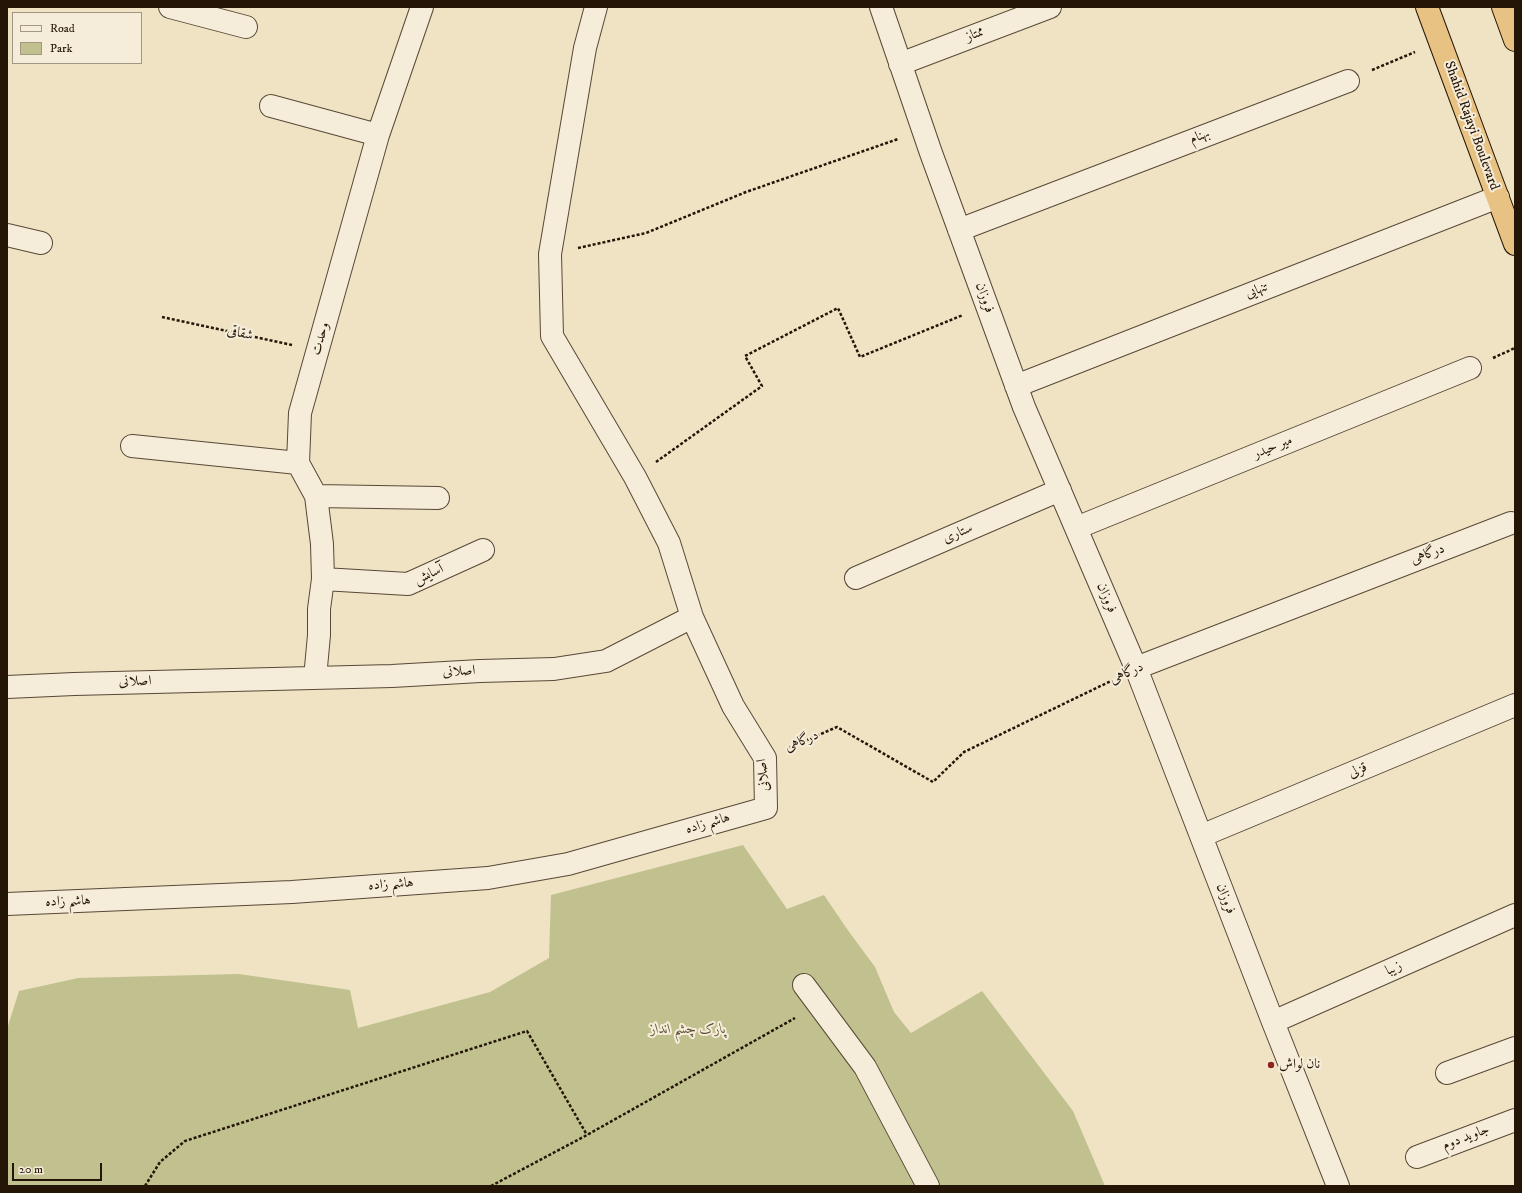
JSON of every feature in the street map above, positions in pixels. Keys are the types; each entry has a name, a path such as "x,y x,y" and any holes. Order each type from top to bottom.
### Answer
{"highway":[{"name":"Shahid Rajayi Boulevard","path":"1427,7 1515,244"},
{"path":"1503,7 1515,40"}],"street":[{"path":"170,7 246,27"},
{"name":"وحدت","path":"298,463 300,413 378,135 422,7"},
{"path":"596,7 585,48 550,254 552,336 635,477 669,543 692,617"},
{"name":"فروزان","path":"881,7 923,130 1016,386 1136,668 1338,1186"},
{"name":"ممتاز","path":"900,64 1050,7"},
{"name":"بهنام","path":"959,230 1348,81"},
{"path":"271,106 378,135"},
{"name":"تنهایی","path":"1016,386 1498,197"},
{"path":"7,235 41,243"},
{"name":"میر حیدر","path":"1076,528 1470,368"},
{"path":"132,446 298,463 316,496 322,544 323,579 319,609 319,635 315,678"},
{"name":"ستاری","path":"856,578 1060,490"},
{"path":"316,496 438,498"},
{"name":"درگاهی","path":"1136,668 1511,523"},
{"name":"آسایش","path":"323,579 408,584 484,550"},
{"name":"اصلانی","path":"7,687 554,669 606,661 692,617 733,706 765,758 766,808"},
{"name":"قزلی","path":"1201,836 1515,705"},
{"name":"هاشم زاده","path":"7,904 292,892 488,878 568,864 766,808"},
{"name":"زیبا","path":"1273,1022 1515,915"},
{"path":"804,985 865,1067 928,1186"},
{"path":"1447,1073 1515,1048"},
{"name":"جاوید دوم","path":"1417,1157 1515,1120"}],"path":[{"path":"1348,81 1440,42"},
{"path":"550,254 646,233 746,192 923,130"},
{"path":"635,477 762,386 745,356 838,308 860,357 987,306"},
{"name":"شقاقی","path":"162,317 318,350"},
{"name":"درگاهی","path":"765,758 838,727 934,782 964,752 1136,668"},
{"path":"491,1186 587,1135 818,1004"},
{"path":"145,1186 160,1162 185,1140 527,1032 587,1135"}],"green space":[{"name":"پارک چشم انداز","path":"743,845 787,909 824,895 875,967 894,1012 911,1033 982,991 1073,1111 1105,1186 7,1186 7,1029 19,991 78,978 239,974 350,990 358,1028 490,992 549,958 551,895"}],"place":[{"name":"نان لواش","path":"1271,1065"}]}
